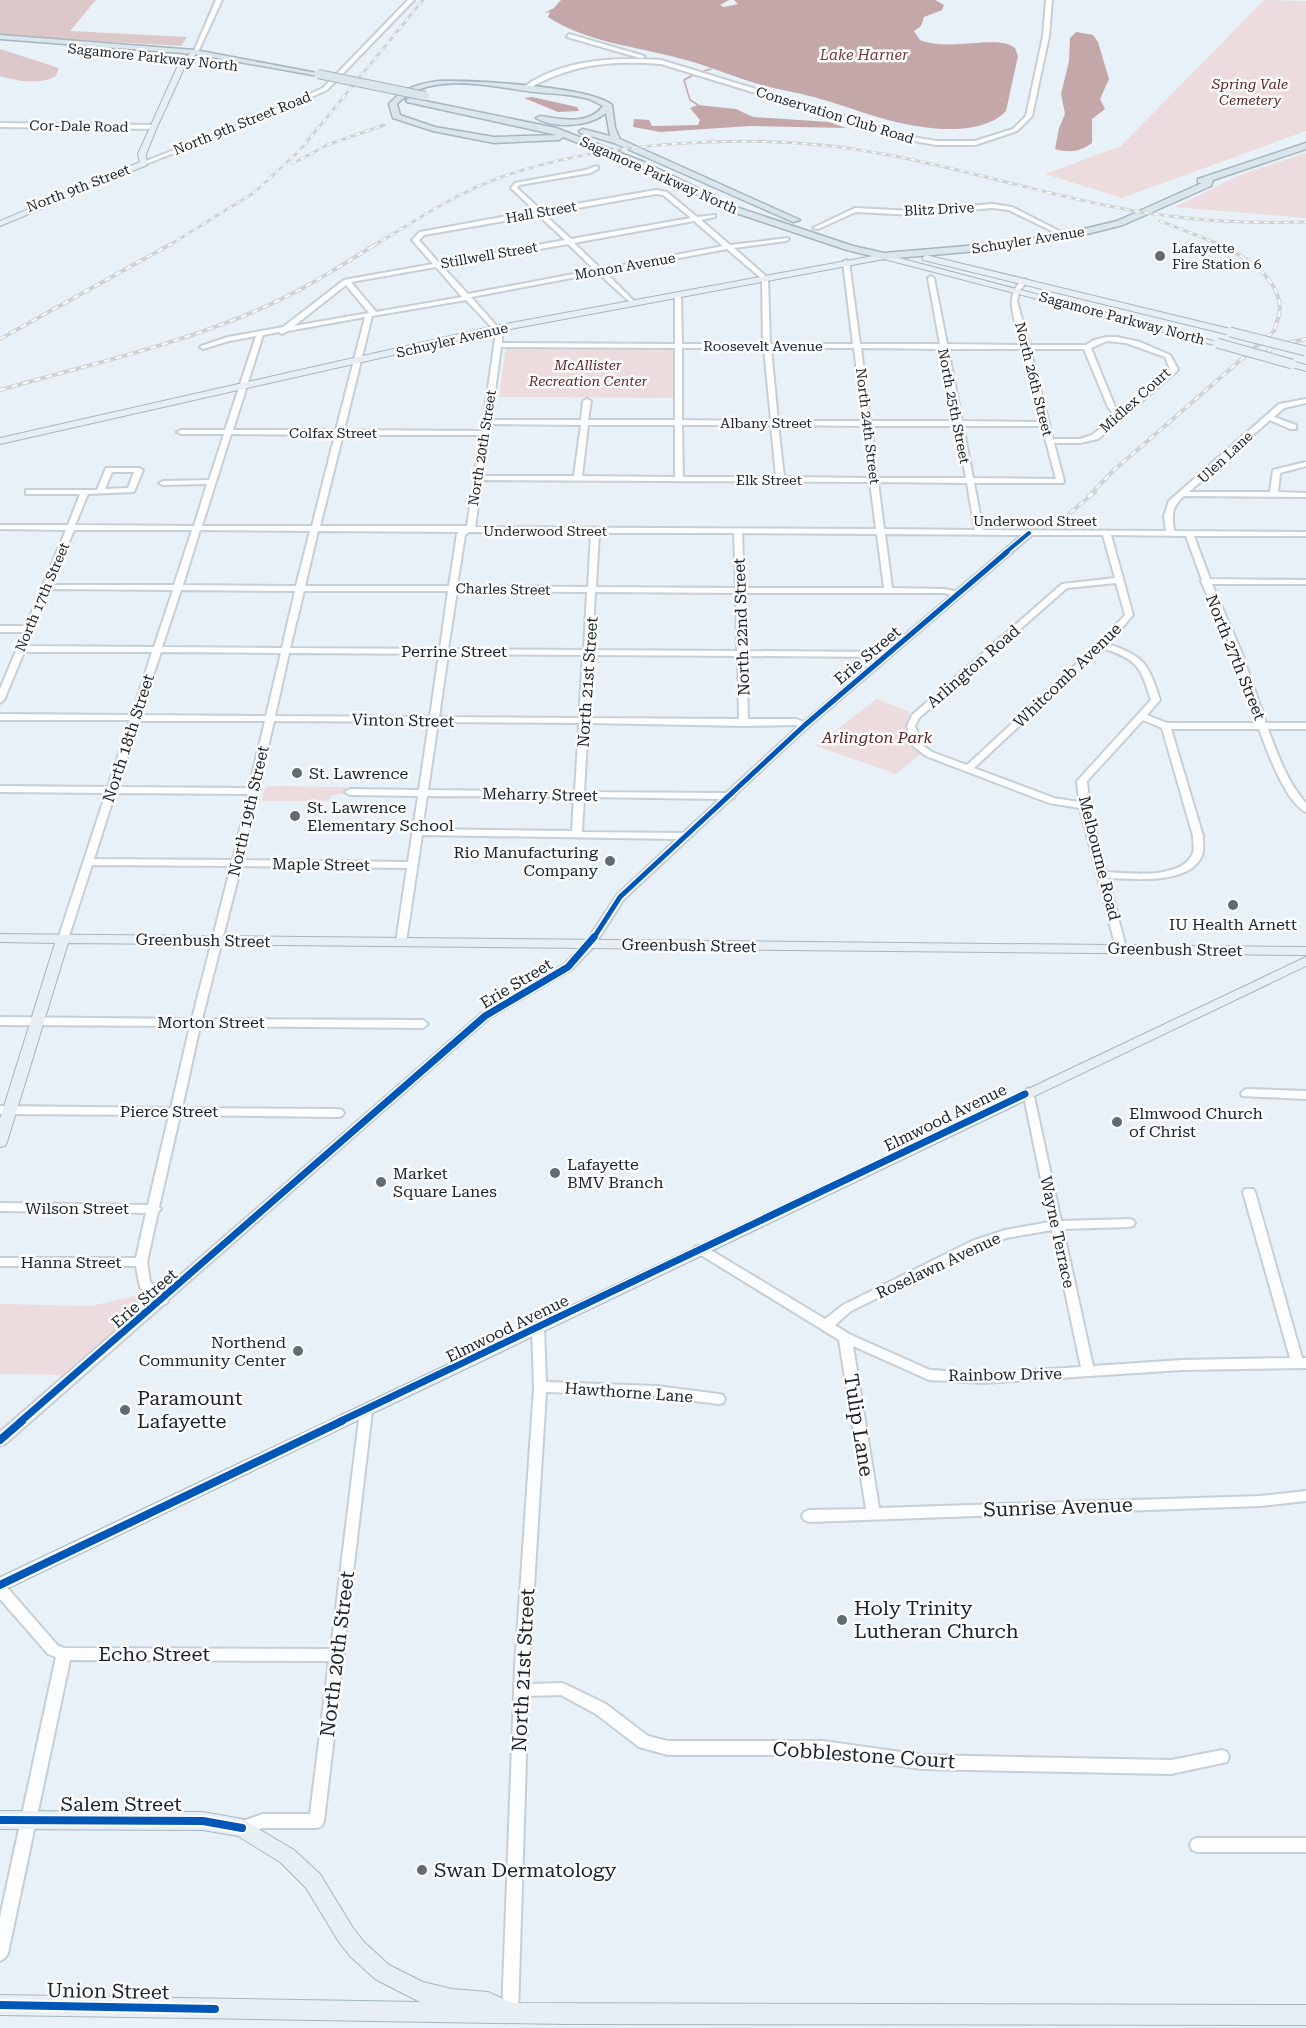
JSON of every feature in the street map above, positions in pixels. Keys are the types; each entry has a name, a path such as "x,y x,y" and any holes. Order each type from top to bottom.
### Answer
{"highway":[{"name":"Sagamore Parkway North","path":"0,37 192,55 536,118 617,141 716,187 816,228 906,254"},
{"name":"Sagamore Parkway North","path":"0,44 192,55"},
{"name":"Sagamore Parkway North","path":"315,77 410,100 507,119 588,142 736,210 850,248 884,256"},
{"path":"588,142 556,137 494,140 405,121 393,112 393,104 413,89 448,83 524,88 585,96 608,105 611,113 609,127 617,141"},
{"path":"536,118 564,122 588,120 601,116 608,105"},
{"path":"494,140 520,135 523,130 520,125 507,119"},
{"name":"Schuyler Avenue","path":"906,254 1060,233 1108,220 1200,181 1209,180 1306,146"},
{"name":"Schuyler Avenue","path":"884,256 950,251 1067,236 1120,223 1208,184 1209,180"},
{"path":"849,262 858,255 850,248"},
{"path":"950,251 948,258 952,264"}],"main road":[{"path":"144,163 142,154 153,126 183,63 192,55"},
{"name":"North 9th Street","path":"0,218 114,172 144,163"},
{"name":"North 9th Street","path":"0,224 144,163"},
{"name":"Sagamore Parkway North","path":"906,254 1025,281 1306,351"},
{"name":"Sagamore Parkway North","path":"884,256 1306,368"},
{"name":"Schuyler Avenue","path":"0,441 495,329 884,256"},
{"name":"Greenbush Street","path":"0,938 1306,951"},
{"name":"North 18th Street","path":"0,1142 5,1110 63,939"},
{"name":"Elmwood Avenue","path":"0,1587 700,1249 1306,961"},
{"name":"Salem Street","path":"0,1820 203,1821 242,1828 287,1856 313,1881 346,1935 363,1956 382,1972 421,1992 452,1999 488,2002 510,2013"},
{"name":"Union Street","path":"0,2005 510,2013 564,2021 1306,2015"}],"street":[{"path":"192,55 219,0"},
{"name":"North 9th Street Road","path":"144,163 276,112 325,89 411,0"},
{"name":"Conservation Club Road","path":"524,88 563,68 646,61 689,69 911,139 936,143 975,143 1015,130 1031,111 1046,36 1049,0"},
{"path":"568,36 640,56 646,61"},
{"name":"Cor-Dale Road","path":"3,125 153,126"},
{"path":"596,168 588,172 514,186 633,303"},
{"name":"Hall Street","path":"438,265 415,240 422,233 661,192 693,219"},
{"name":"Blitz Drive","path":"816,228 855,210 913,213 992,206 1010,208 1060,233"},
{"name":"Stillwell Street","path":"282,332 346,281 713,216"},
{"path":"693,219 765,278 768,346 780,480"},
{"name":"Monon Avenue","path":"203,347 228,339 282,332 727,247 786,239"},
{"name":"North 24th Street","path":"849,262 857,346 888,591"},
{"path":"438,265 495,329"},
{"name":"North 25th Street","path":"931,278 968,481 980,533"},
{"path":"346,281 372,315"},
{"path":"1016,290 1025,281"},
{"name":"North 26th Street","path":"1016,290 1015,308 1028,347 1060,481"},
{"path":"678,295 679,480"},
{"name":"North 19th Street","path":"141,1262 300,588 339,433 372,315"},
{"name":"North 20th Street","path":"401,942 461,534 471,526 498,345 499,332 495,329"},
{"name":"North 18th Street","path":"63,939 260,335"},
{"name":"Midlex Court","path":"1028,347 1087,347 1097,339 1121,338 1168,356 1174,369 1120,417 1090,439 1050,441"},
{"name":"Roosevelt Avenue","path":"498,345 1028,347"},
{"path":"1087,347 1112,406 1120,417"},
{"path":"578,479 587,401"},
{"name":"Ulen Lane","path":"1170,533 1167,516 1172,503 1185,494 1282,405 1306,401"},
{"path":"1268,417 1293,427"},
{"name":"Albany Street","path":"486,422 1046,424"},
{"name":"Colfax Street","path":"182,432 484,433"},
{"path":"1274,495 1276,472 1306,464"},
{"path":"29,492 100,492 131,490 139,470 109,470 100,492"},
{"name":"Elk Street","path":"478,478 1060,481"},
{"path":"163,483 211,482"},
{"name":"North 17th Street","path":"0,700 48,587 84,492"},
{"path":"1185,494 1306,495"},
{"name":"Underwood Street","path":"0,527 1306,534"},
{"name":"North 21st Street","path":"577,833 590,652 595,531"},
{"name":"North 22nd Street","path":"738,531 744,723"},
{"name":"Erie Street","path":"0,1440 163,1300 485,1016 568,967 590,944 620,897 805,725 1029,533"},
{"name":"Whitcomb Avenue","path":"969,768 1102,645 1129,615 1106,533"},
{"name":"North 27th Street","path":"1189,534 1205,581 1230,632 1285,782 1306,809"},
{"name":"Arlington Road","path":"1084,806 1052,801 928,754 918,746 911,726 915,717 1065,586 1119,580"},
{"path":"1205,581 1306,582"},
{"name":"Charles Street","path":"48,587 944,591 959,594"},
{"path":"0,629 29,629"},
{"name":"Melbourne Road","path":"1102,645 1132,655 1144,664 1156,700 1143,717 1082,781 1084,806 1104,875 1121,948"},
{"name":"Perrine Street","path":"21,649 883,654 885,658"},
{"name":"Vinton Street","path":"0,717 796,722 805,725"},
{"path":"1143,717 1166,726 1306,726"},
{"path":"1104,875 1162,875 1182,870 1198,854 1198,836 1166,726"},
{"path":"0,789 252,791"},
{"name":"Meharry Street","path":"350,792 731,796"},
{"path":"418,832 687,836"},
{"name":"Maple Street","path":"87,862 412,865"},
{"name":"Morton Street","path":"0,1021 423,1024"},
{"name":"Wayne Terrace","path":"1029,1092 1088,1371"},
{"path":"1246,1093 1306,1095"},
{"name":"Pierce Street","path":"5,1110 338,1113"},
{"path":"1249,1192 1302,1362"},
{"name":"Wilson Street","path":"0,1207 155,1209"},
{"name":"Roselawn Avenue","path":"828,1324 847,1308 976,1244 1005,1233 1057,1225 1129,1223"},
{"name":"Rainbow Drive","path":"700,1249 828,1324 845,1337 929,1375 983,1378 1302,1362"},
{"name":"Hanna Street","path":"0,1262 141,1262"},
{"path":"141,1262 144,1284 163,1300"},
{"name":"North 21st Street","path":"510,2013 522,1690 540,1387 538,1328"},
{"name":"Tulip Lane","path":"845,1337 873,1513"},
{"name":"Hawthorne Lane","path":"540,1387 656,1391 718,1399"},
{"name":"North 20th Street","path":"242,1828 263,1821 317,1821 366,1411"},
{"name":"Sunrise Avenue","path":"809,1516 1260,1501 1306,1497"},
{"path":"0,1587 53,1650 64,1654 0,1953"},
{"name":"Echo Street","path":"64,1654 337,1654"},
{"name":"Cobblestone Court","path":"522,1690 562,1689 601,1709 644,1742 668,1748 823,1748 922,1762 1171,1767 1222,1757"},
{"path":"1197,1845 1306,1845"}],"green space":[{"name":"Spring Vale Cemetery","path":"1264,0 1306,1 1306,131 1122,198 1045,174 1121,146"},
{"path":"1306,153 1306,218 1175,207 1240,175"},
{"name":"McAllister Recreation Center","path":"506,347 674,348 673,398 499,397"},
{"name":"Arlington Park","path":"876,699 910,712 907,735 912,745 921,754 896,774 816,746"},
{"path":"265,787 347,787 345,794 332,795 330,801 262,801"},
{"path":"139,1295 141,1308 62,1375 0,1374 0,1304 91,1306"}],"shaded area":[{"path":"0,0 96,0 70,31 187,37 181,46 0,35"},
{"path":"0,49 59,68 56,76 36,81 21,81 0,76"}],"water":[{"name":"Lake Harner","path":"561,0 729,0 720,5 724,7 738,4 734,0 935,0 944,5 942,10 924,17 921,26 914,31 920,40 945,44 986,42 1008,44 1015,48 1018,56 1006,111 998,118 967,128 933,128 888,120 798,93 754,83 689,61 594,38 548,17 550,12 544,13 554,8"},
{"path":"1076,32 1093,35 1098,42 1109,79 1100,99 1105,109 1092,119 1092,143 1079,150 1065,151 1055,149 1059,128 1065,114 1061,94 1069,61 1070,38"},
{"path":"532,97 577,107 579,111 558,112 524,98"},
{"path":"698,105 736,109 753,117 829,122 846,128 750,126 660,132 633,127 634,119 649,120 652,126 698,125 700,120 690,108"}],"waterway":[{"path":"701,72 711,69"},
{"path":"695,74 684,80 690,100 698,105"}],"railway":[{"path":"168,246 255,192 300,150 423,0"},
{"path":"292,164 327,145 384,125"},
{"path":"373,246 464,193 496,179 539,166 586,155 635,148 736,141 834,146 878,153 938,165 1084,201 1161,215 1233,222 1306,222"},
{"path":"1160,221 1224,246"},
{"path":"0,339 171,244"},
{"path":"0,390 170,342 236,319 296,291 376,244"},
{"path":"1088,497 1113,471 1274,331 1280,308 1273,286 1259,269 1221,244"},
{"path":"1257,357 1278,345 1306,339"},
{"path":"1070,513 1095,492"}],"cycle path":[{"path":"0,1440 485,1016 568,967 590,944 620,897 805,725 1029,533"},
{"path":"0,1585 1025,1094"},
{"path":"0,1820 203,1821 242,1828"},
{"path":"0,2005 215,2009"}],"place":[{"name":"Lafayette Fire Station 6","path":"1160,256"},
{"name":"St. Lawrence","path":"297,773"},
{"name":"St. Lawrence Elementary School","path":"295,816"},
{"name":"Rio Manufacturing Company","path":"610,861"},
{"name":"IU Health Arnett","path":"1233,905"},
{"name":"Elmwood Church of Christ","path":"1117,1122"},
{"name":"Lafayette BMV Branch","path":"555,1173"},
{"name":"Market Square Lanes","path":"381,1182"},
{"name":"Northend Community Center","path":"298,1351"},
{"name":"Paramount Lafayette","path":"125,1410"},
{"name":"Holy Trinity Lutheran Church","path":"842,1620"},
{"name":"Swan Dermatology","path":"422,1870"}]}
